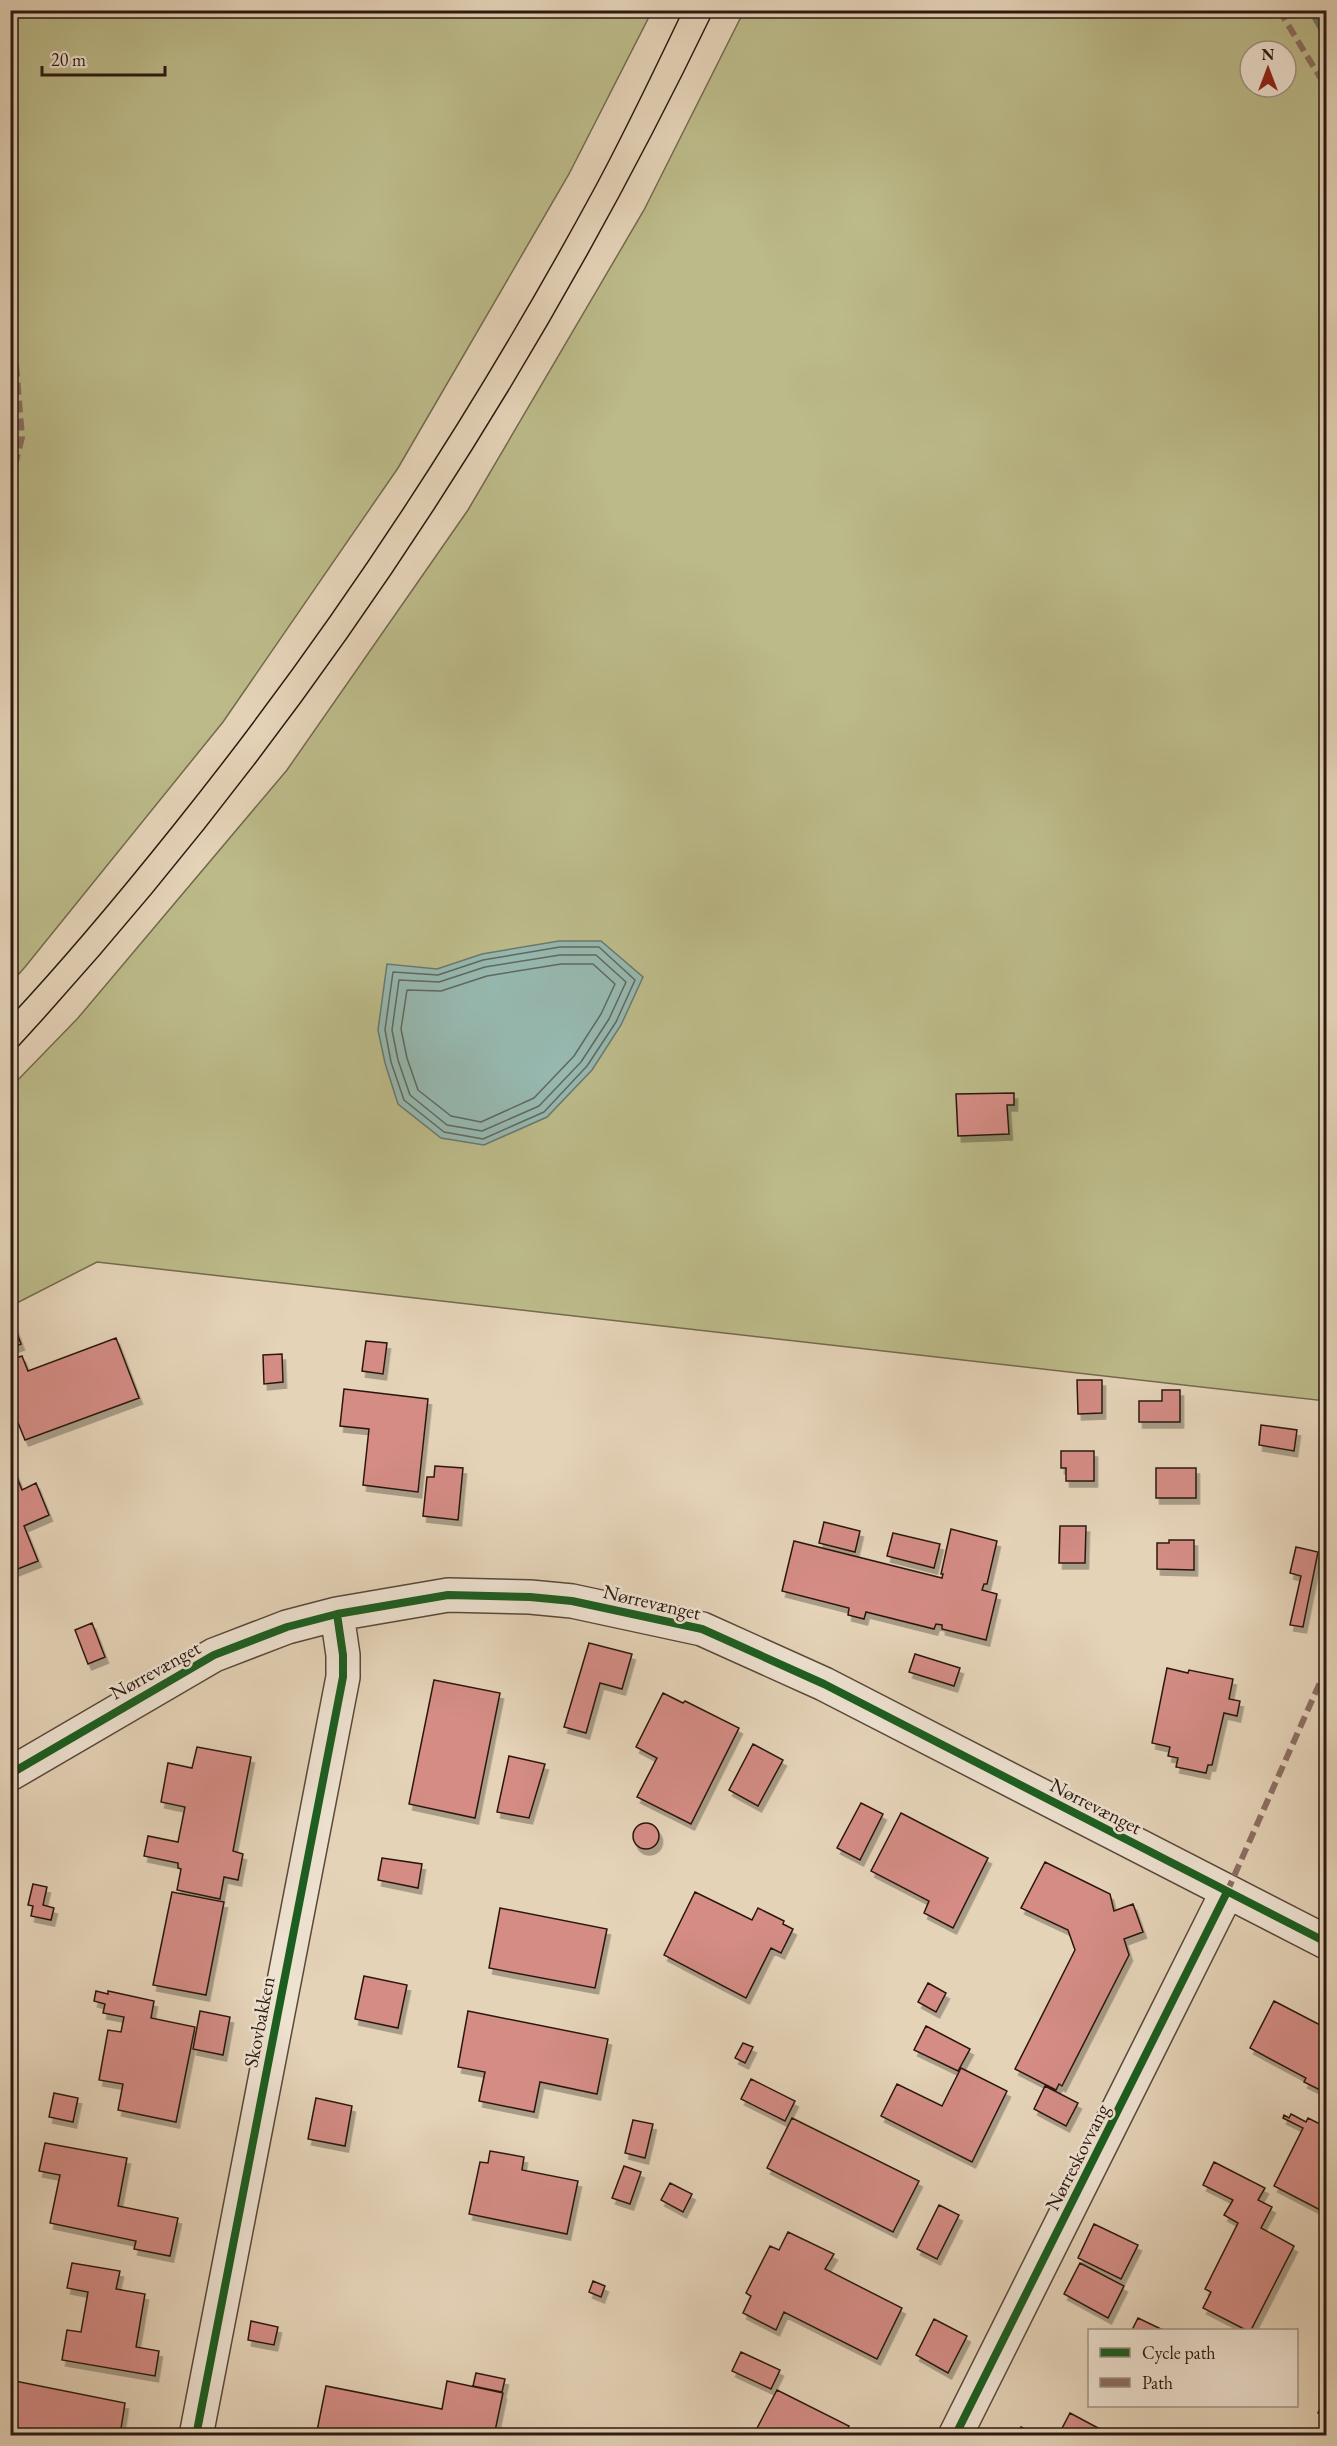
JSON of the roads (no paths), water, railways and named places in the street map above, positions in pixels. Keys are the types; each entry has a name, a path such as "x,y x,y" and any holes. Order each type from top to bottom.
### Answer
{"street":[{"name":"Nørrevænget","path":"10,1774 214,1656 287,1628 337,1614 448,1595 530,1597 572,1601 702,1629 824,1684 1326,1942"},
{"name":"Skovbakken","path":"196,2436 343,1677 343,1656 337,1614"},
{"name":"Nørreskovvang","path":"955,2436 1227,1892"}],"water":[{"path":"559,941 601,941 643,977 621,1025 592,1070 547,1117 484,1145 441,1138 398,1104 385,1063 378,1030 387,964 437,969 482,954"}],"waterway":[{"path":"1314,10 1326,31"}],"tram line":[{"path":"10,1017 114,899 232,751 289,675 397,518 449,438 547,274 593,191 683,10"},
{"path":"10,1055 115,936 216,814 311,688 401,559 486,427 567,291 643,152 714,10"}]}
